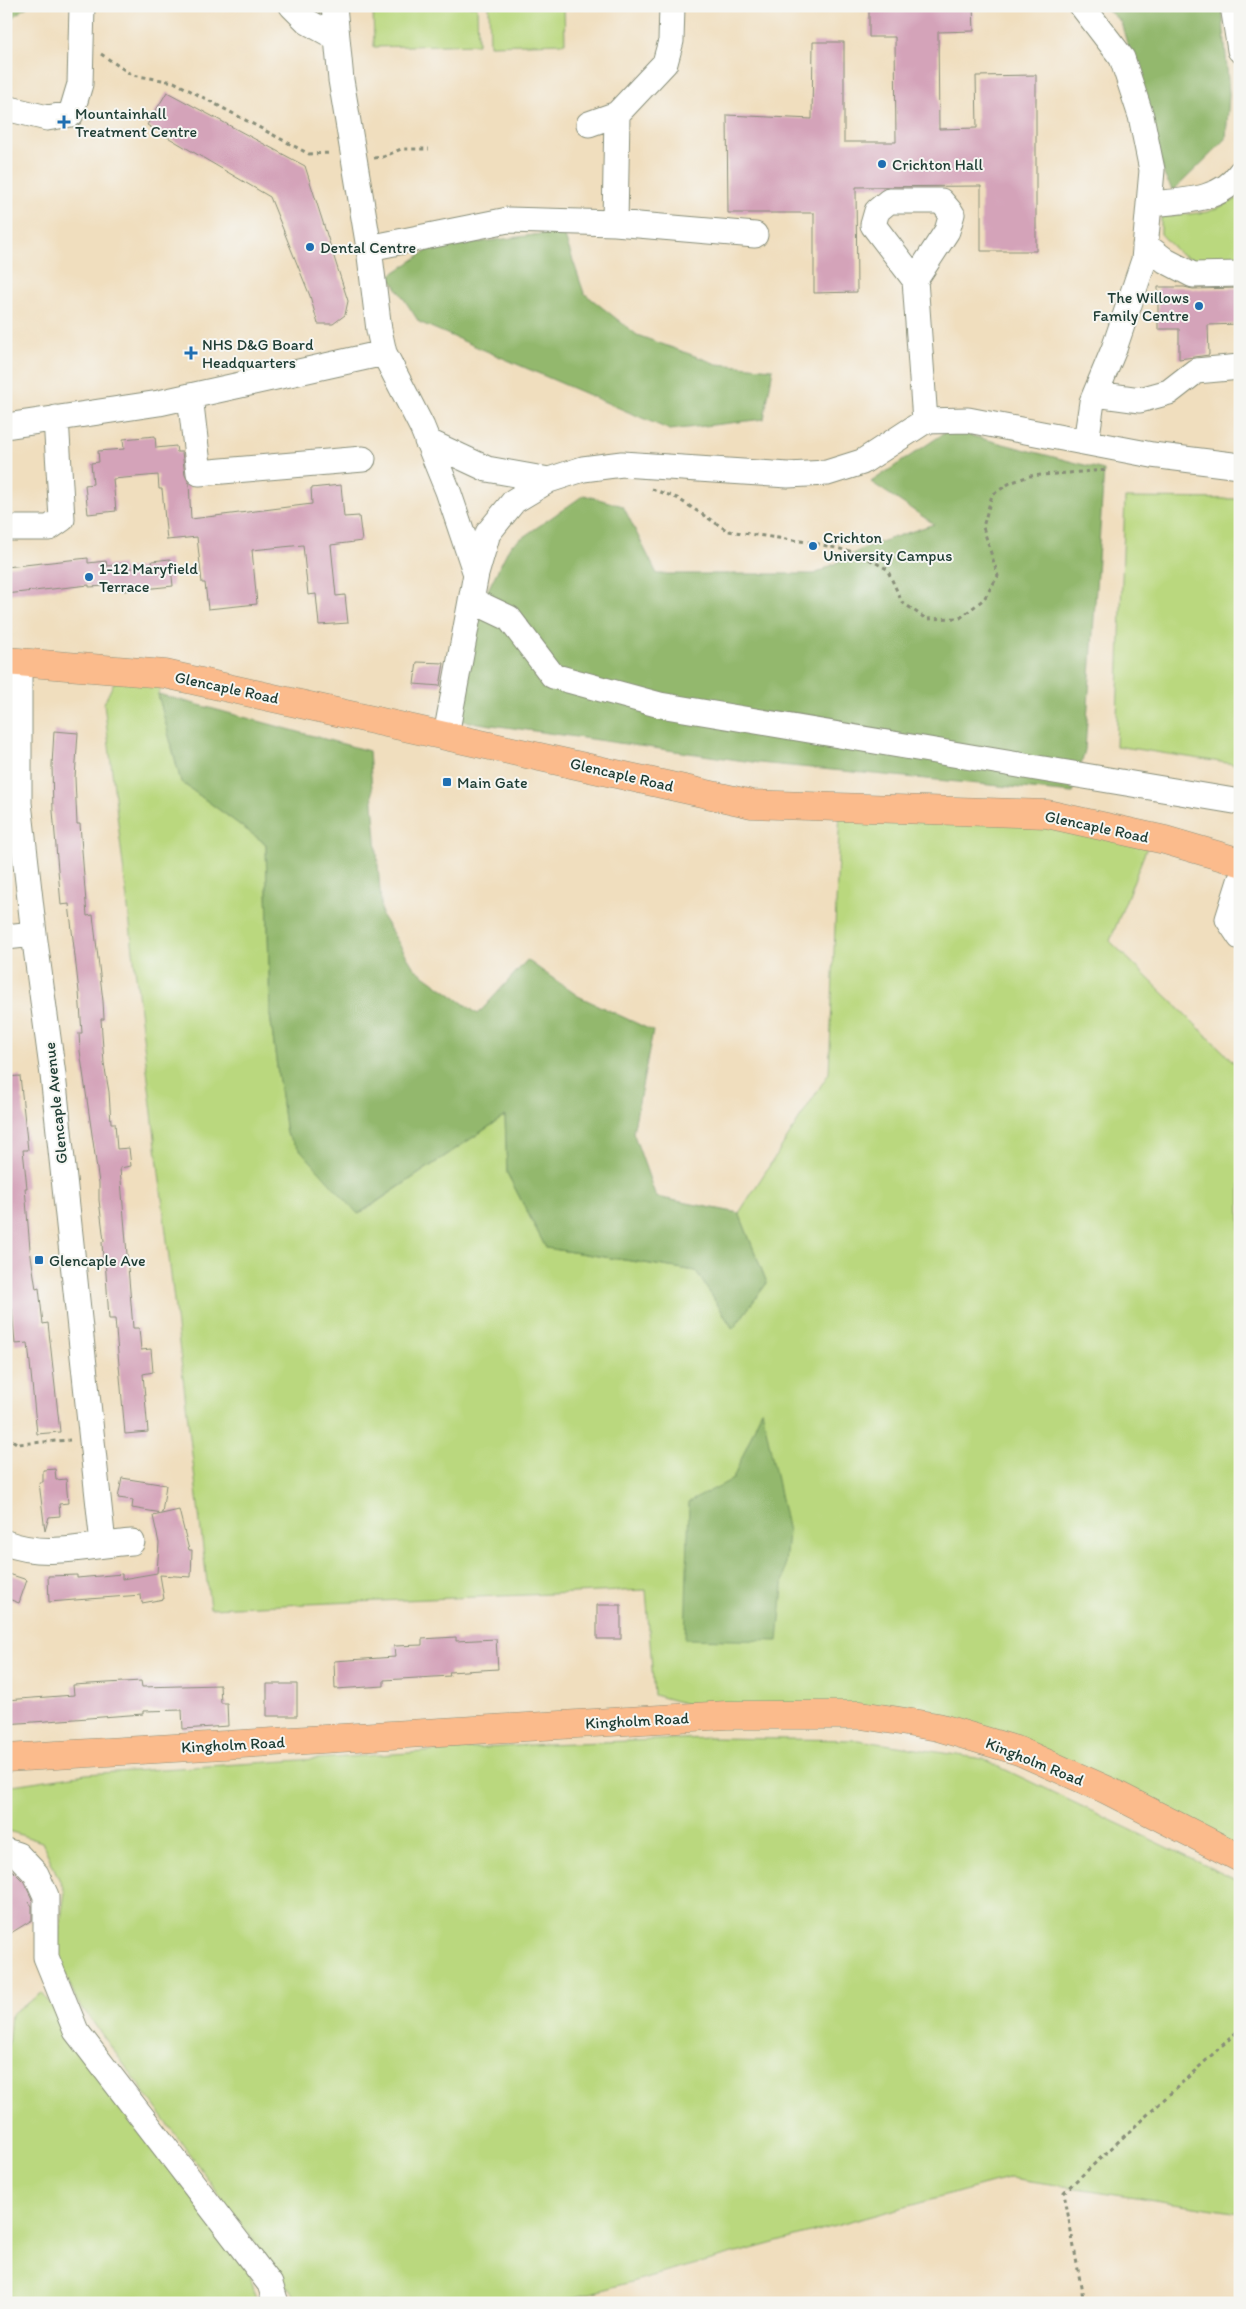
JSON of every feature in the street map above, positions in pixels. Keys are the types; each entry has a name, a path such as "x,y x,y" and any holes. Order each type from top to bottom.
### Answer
{"main road":[{"name":"Glencaple Road","path":"12,662 165,674 752,804 1047,814 1165,840 1240,862"},
{"name":"Kingholm Road","path":"6,1758 727,1715 861,1715 938,1726 1019,1751 1107,1790 1240,1858"}],"street":[{"path":"6,108 46,118 71,114 80,84 82,6"},
{"path":"292,6 308,22 337,38"},
{"path":"334,6 379,330 384,353 427,441 448,491 476,574"},
{"path":"589,124 617,114 665,63 671,41 672,6"},
{"path":"1082,6 1122,58 1141,116 1152,170 1144,260 1114,349 1092,402 1086,442"},
{"path":"1233,6 1240,50"},
{"path":"615,223 617,114"},
{"path":"1149,204 1201,199 1234,182 1240,172"},
{"path":"369,248 508,220 615,223 755,235"},
{"path":"1145,245 1166,261 1193,275 1240,274"},
{"path":"915,280 925,421"},
{"path":"6,426 159,403 384,353"},
{"path":"1096,394 1140,400 1169,392 1196,371 1240,367"},
{"path":"190,396 200,473 362,459"},
{"path":"6,528 50,528 62,519 56,418"},
{"path":"446,735 476,574 488,533 514,501 549,480 583,470 622,464 788,475 826,473 862,462 925,421 968,420 1152,455 1240,466"},
{"path":"427,441 487,469 549,480"},
{"path":"471,600 509,618 553,676 660,706 1240,802"},
{"name":"Glencaple Avenue","path":"12,662 19,803 53,1075 103,1544"},
{"path":"1240,881 1228,918 1240,937"},
{"path":"6,937 34,934"},
{"path":"6,1543 22,1549 52,1552 103,1544 132,1542"},
{"path":"6,1851 18,1855 36,1874 46,1896 46,1957 76,2031 270,2284 276,2303"}],"path":[{"path":"81,40 132,75 174,82 309,154 383,157 401,149 429,149"},
{"path":"643,487 677,498 728,531 814,543 858,553 887,569 902,602 926,619 960,618 984,599 998,576 984,527 992,495 1010,483 1029,476 1113,470"},
{"path":"6,1436 18,1444 91,1436"},
{"path":"1084,2303 1064,2192 1240,2029"}],"green space":[{"path":"6,6 28,6 12,18 6,17"},
{"path":"373,6 477,6 478,44 374,47"},
{"path":"489,6 564,6 565,43 490,45"},
{"path":"1103,6 1222,6 1229,94 1226,139 1173,191 1165,177 1121,22"},
{"path":"1240,195 1240,262 1202,263 1180,254 1161,234 1161,217 1208,212 1237,199"},
{"path":"563,231 584,293 637,335 717,364 773,369 764,419 670,430 419,322 389,276 430,249"},
{"path":"949,430 1104,470 1085,750 1073,793 759,763 457,720 464,637 510,546 584,495 623,506 657,574 815,574 868,546 934,524 871,482"},
{"path":"1125,498 1240,499 1240,765 1116,746"},
{"path":"120,670 165,674 158,694 181,782 266,844 270,1015 286,1133 359,1214 505,1116 507,1173 546,1248 696,1271 733,1329 767,1283 739,1213 829,1073 840,807 1151,837 1110,941 1240,1068 1240,1858 938,1727 727,1715 654,1695 646,1590 210,1608 104,703"},
{"path":"158,694 369,751 382,916 414,968 478,1014 527,960 578,996 653,1031 633,1132 656,1197 739,1213 767,1283 733,1329 696,1271 546,1248 507,1173 505,1116 358,1214 286,1134 270,1015 266,844 181,782"},
{"path":"762,1409 788,1532 778,1641 685,1639 689,1502 733,1479"},
{"path":"710,1738 858,1740 983,1759 1240,1882 1240,2213 1011,2178 554,2303 299,2303 76,1999 56,1952 65,1892 42,1842 6,1830 6,1786 86,1774 547,1744"},
{"path":"42,1993 250,2275 257,2303 12,2303 6,2293 6,2067 11,2014"}],"building":[{"name":"Crichton Hall","path":"869,6 973,6 974,31 938,32 939,129 977,128 976,76 1036,75 1036,251 981,251 981,186 856,187 857,292 814,293 814,213 728,213 727,115 812,119 813,42 844,42 844,142 896,142 895,37 869,37"},
{"name":"Dental Centre","path":"167,92 305,166 348,301 345,315 333,324 318,324 310,296 270,197 147,125"},
{"name":"The Willows Family Centre","path":"1158,287 1193,289 1240,288 1240,324 1208,325 1209,355 1179,359 1179,329 1158,329"},
{"path":"155,436 156,448 176,446 177,452 182,452 185,475 189,483 191,519 312,504 311,488 341,485 344,517 359,516 362,541 331,545 336,596 345,595 348,623 319,625 316,594 308,595 303,545 252,550 257,604 208,609 205,583 202,583 197,537 167,540 162,489 159,489 158,475 113,479 116,511 88,514 85,485 93,484 91,463 99,462 98,451 124,449 123,439"},
{"name":"1-12 Maryfield Terrace","path":"88,558 88,563 106,561 107,566 123,564 123,569 153,566 152,561 170,559 173,586 124,591 124,588 107,589 107,586 89,587 89,585 6,594 6,567"},
{"path":"417,662 444,663 440,686 414,684"},
{"path":"54,731 78,733 75,778 77,824 80,824 87,916 93,915 103,1001 104,1019 101,1019 111,1123 115,1123 117,1149 129,1148 131,1166 120,1168 133,1328 139,1328 141,1350 151,1349 153,1372 143,1374 148,1432 125,1434 115,1319 109,1319 105,1259 103,1259 102,1242 104,1241 99,1183 80,1051 79,1033 82,1033 79,992 69,904 61,905 53,811 52,765"},
{"path":"20,1076 28,1150 23,1150 30,1249 36,1289 39,1288 43,1324 48,1323 60,1432 37,1434 28,1343 15,1344 12,1309 6,1309 6,1077"},
{"path":"55,1469 56,1480 66,1479 68,1503 59,1504 60,1516 49,1517 45,1531 39,1482 43,1482 43,1470"},
{"path":"122,1478 166,1485 162,1513 132,1508 133,1500 118,1498"},
{"path":"179,1510 189,1550 192,1550 191,1577 160,1575 164,1599 142,1603 141,1595 49,1602 48,1576 77,1575 77,1578 122,1574 122,1579 157,1573 159,1543 153,1516"},
{"path":"6,1573 27,1580 19,1603 6,1598"},
{"path":"597,1605 621,1605 621,1639 597,1639"},
{"path":"456,1637 456,1641 496,1639 498,1669 449,1672 450,1676 384,1680 384,1686 335,1689 334,1661 395,1657 394,1646 422,1645 422,1639"},
{"path":"141,1681 142,1687 220,1685 221,1703 227,1703 228,1726 183,1729 182,1710 143,1711 143,1714 6,1724 6,1700 74,1695 73,1685"},
{"path":"267,1684 297,1684 297,1716 267,1716"},
{"path":"11,1869 24,1882 32,1899 29,1902 32,1906 32,1920 6,1936 6,1872"}],"place":[{"name":"Mountainhall Treatment Centre","path":"64,122"},
{"name":"Crichton Hall","path":"882,164"},
{"name":"Dental Centre","path":"310,247"},
{"name":"The Willows Family Centre","path":"1199,306"},
{"name":"NHS D&G Board Headquarters","path":"191,353"},
{"name":"Crichton University Campus","path":"813,546"},
{"name":"1-12 Maryfield Terrace","path":"89,577"},
{"name":"Main Gate","path":"447,782"},
{"name":"Glencaple Ave","path":"39,1260"}]}
